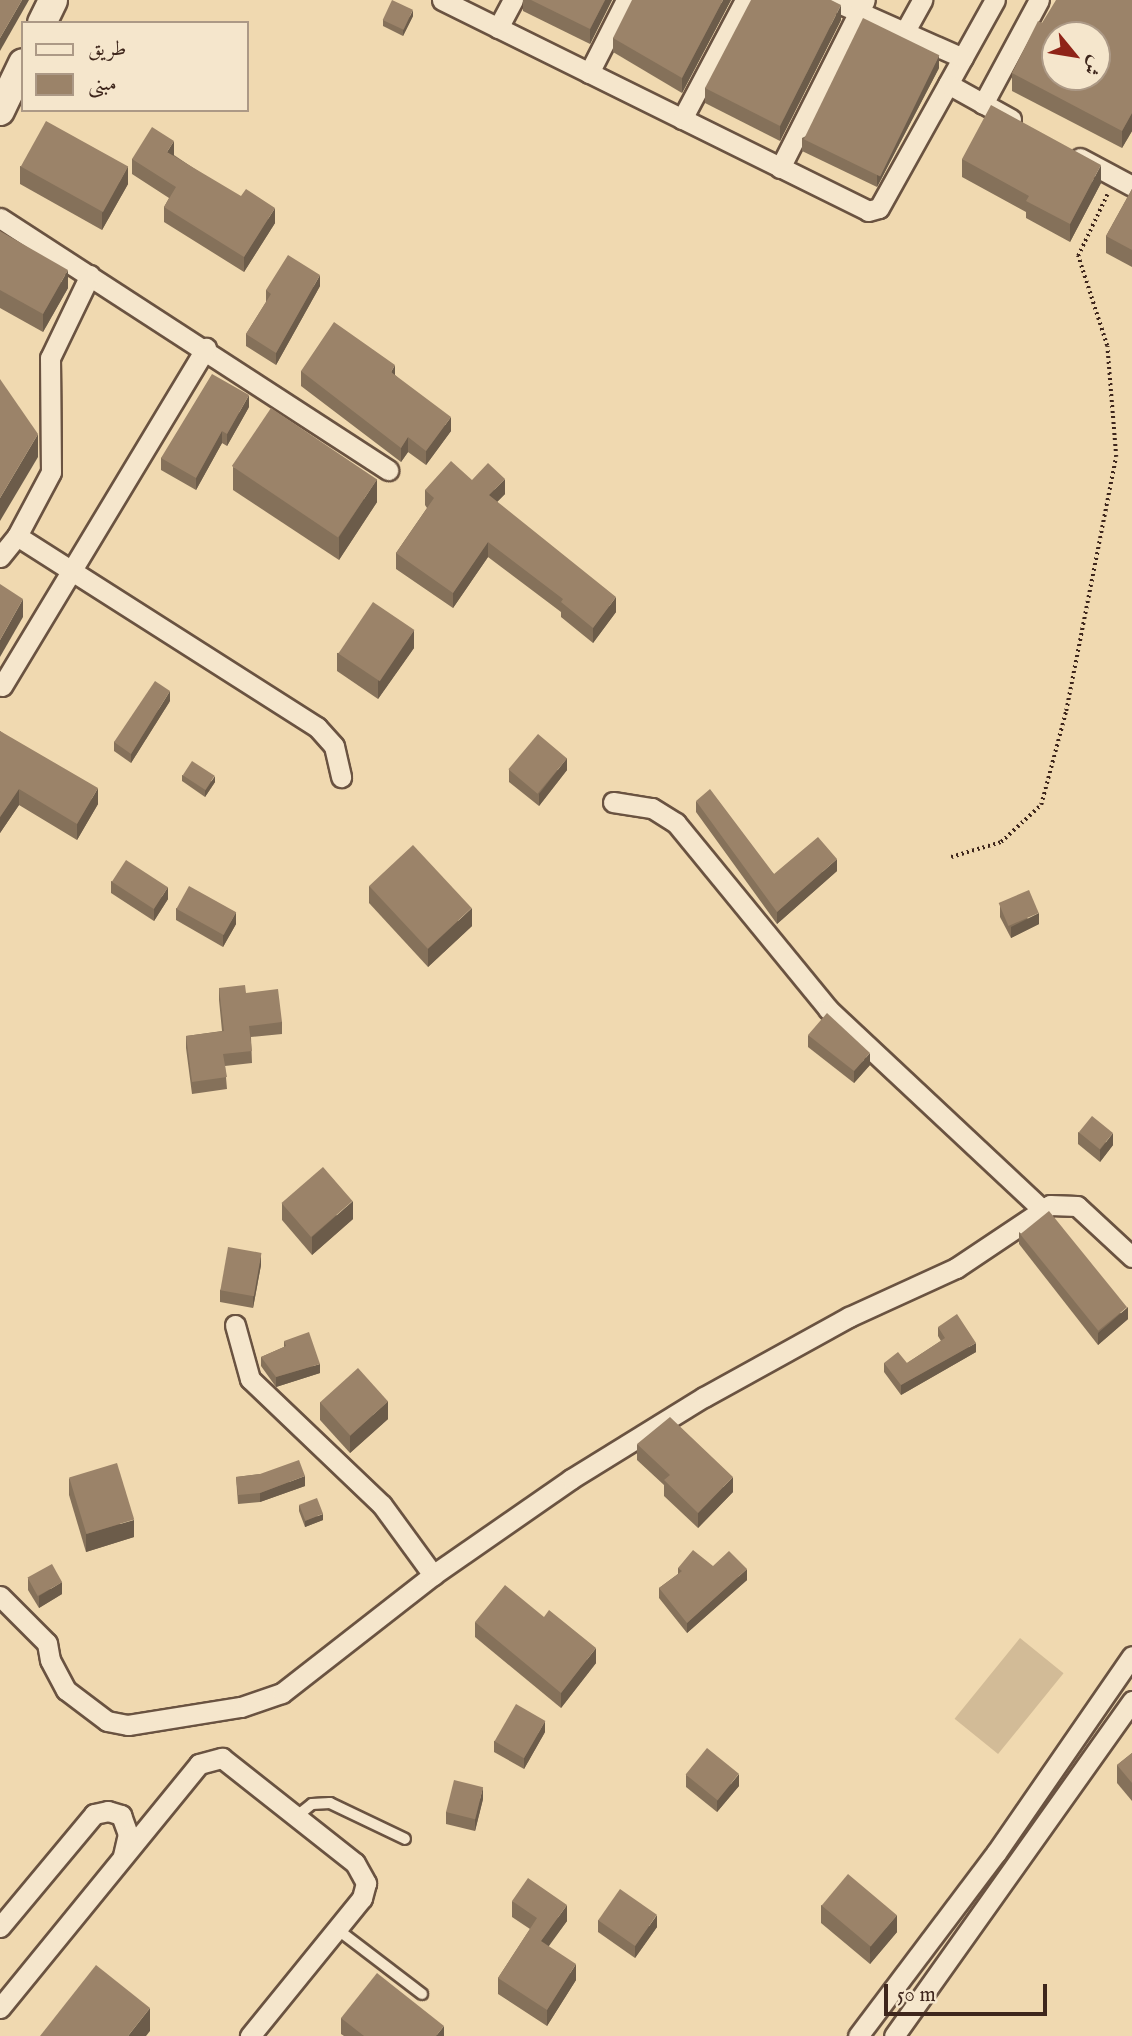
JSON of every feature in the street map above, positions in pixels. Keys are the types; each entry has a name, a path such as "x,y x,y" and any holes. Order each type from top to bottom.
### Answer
{"main road":[{"path":"43,21 53,0"},
{"path":"0,111 21,67"}],"street":[{"path":"442,0 863,209 877,209 995,0"},
{"path":"498,28 513,0"},
{"path":"589,73 626,0"},
{"path":"682,119 744,0"},
{"path":"832,0 861,7 904,33 963,58"},
{"path":"904,33 922,0"},
{"path":"983,104 1039,0"},
{"path":"780,168 861,7"},
{"path":"948,84 1031,130"},
{"path":"1067,150 1126,179"},
{"path":"0,218 206,348 388,470"},
{"path":"0,557 17,536 51,472 50,358 90,275"},
{"path":"2,686 206,348"},
{"path":"17,536 74,569 317,727 334,746 341,777"},
{"path":"613,802 652,808 676,823 828,1009 1043,1210"},
{"path":"0,1596 47,1643 50,1660 66,1690 107,1721 128,1725 241,1707 282,1693 433,1575 572,1479 704,1397 849,1317 956,1268 1043,1210 1059,1203 1077,1206 1132,1257"},
{"path":"235,1325 250,1379 382,1505 433,1575"},
{"path":"858,2036 989,1863 1132,1656"},
{"path":"894,2036 1132,1701"},
{"path":"0,2008 199,1764 214,1757 229,1761 298,1816 365,1875 365,1891 250,2036"},
{"path":"0,1927 88,1819 102,1811 121,1815 159,1814"},
{"path":"121,1815 128,1834 123,1857"}],"lane":[{"path":"298,1816 312,1804 330,1803 405,1839"},
{"path":"337,1929 422,1994"}],"path":[{"path":"951,857 1001,842 1041,805 1057,748 1087,621 1116,457 1107,346 1078,256 1126,179"}],"shaded area":[{"path":"1020,1638 1064,1673 998,1754 955,1719"}],"building":[{"path":"0,0 22,0 0,38"},
{"path":"392,0 413,10 404,30 383,20"},
{"path":"531,0 605,0 590,29"},
{"path":"632,0 723,0 682,78 613,38"},
{"path":"751,0 831,0 841,5 780,126 705,88"},
{"path":"1056,0 1132,0 1132,113 1122,131 1046,91 1111,91 1111,21 1043,21"},
{"path":"863,18 939,55 880,177 804,139"},
{"path":"1038,21 1041,22 1041,88 1012,73"},
{"path":"991,105 1101,165 1070,224 1026,201 1029,196 962,159"},
{"path":"46,121 128,167 103,212 21,166"},
{"path":"152,127 174,141 167,152 241,196 246,189 275,208 244,257 164,207 176,187 132,159"},
{"path":"1132,189 1132,250 1106,236"},
{"path":"0,231 68,270 43,314 0,290"},
{"path":"288,255 320,275 276,353 246,334 271,294 266,290"},
{"path":"334,322 395,365 391,372 451,417 426,451 408,437 401,448 301,371"},
{"path":"212,374 249,395 227,434 222,431 196,478 161,458"},
{"path":"0,379 38,434 0,498"},
{"path":"271,408 377,480 338,538 232,466"},
{"path":"451,461 472,480 488,463 505,479 489,495 616,597 593,628 561,602 563,599 488,542 453,593 396,553 434,498 425,490"},
{"path":"0,584 23,599 0,640"},
{"path":"373,602 414,630 380,681 338,653"},
{"path":"155,681 170,691 131,754 114,742"},
{"path":"0,731 98,788 77,824 19,789 0,817"},
{"path":"538,734 567,758 538,794 508,769"},
{"path":"192,761 215,776 205,790 183,775"},
{"path":"710,789 774,874 818,837 837,859 777,912 696,801"},
{"path":"413,845 472,908 428,949 369,886"},
{"path":"126,860 168,887 154,909 112,882"},
{"path":"189,886 236,912 224,935 176,909"},
{"path":"1029,890 1039,913 1008,926 999,903"},
{"path":"245,985 246,993 278,989 282,1022 249,1026 252,1051 223,1054 227,1077 192,1082 186,1036 224,1031 219,988"},
{"path":"827,1013 870,1053 854,1071 808,1035"},
{"path":"1092,1116 1113,1133 1100,1149 1079,1132"},
{"path":"323,1167 353,1201 311,1237 281,1203"},
{"path":"1049,1211 1127,1307 1098,1331 1020,1234"},
{"path":"228,1247 261,1253 254,1296 220,1290"},
{"path":"957,1314 976,1343 901,1385 884,1363 898,1352 907,1363 945,1338 938,1327"},
{"path":"309,1332 320,1364 276,1377 261,1357 286,1346 284,1341"},
{"path":"358,1368 388,1401 350,1436 320,1402"},
{"path":"670,1417 733,1477 698,1513 664,1480 670,1475 637,1444"},
{"path":"299,1460 305,1476 260,1493 238,1495 236,1477 260,1474"},
{"path":"117,1463 134,1519 86,1534 69,1478"},
{"path":"317,1498 323,1514 305,1521 299,1505"},
{"path":"693,1550 713,1566 729,1551 747,1569 687,1623 659,1588 682,1571 678,1568"},
{"path":"52,1564 62,1582 38,1596 28,1578"},
{"path":"505,1585 544,1617 549,1610 596,1648 561,1693 475,1622"},
{"path":"516,1704 545,1721 524,1758 494,1741"},
{"path":"707,1748 739,1774 717,1800 686,1774"},
{"path":"1132,1753 1132,1783 1117,1765"},
{"path":"454,1780 483,1787 475,1819 446,1812"},
{"path":"848,1874 897,1915 871,1947 822,1905"},
{"path":"528,1878 567,1905 541,1941 576,1964 547,2010 498,1978 537,1918 512,1901"},
{"path":"620,1889 657,1915 635,1946 598,1920"},
{"path":"96,1965 150,2008 128,2036 40,2036"},
{"path":"377,1973 444,2026 436,2036 364,2036 341,2018"}]}
